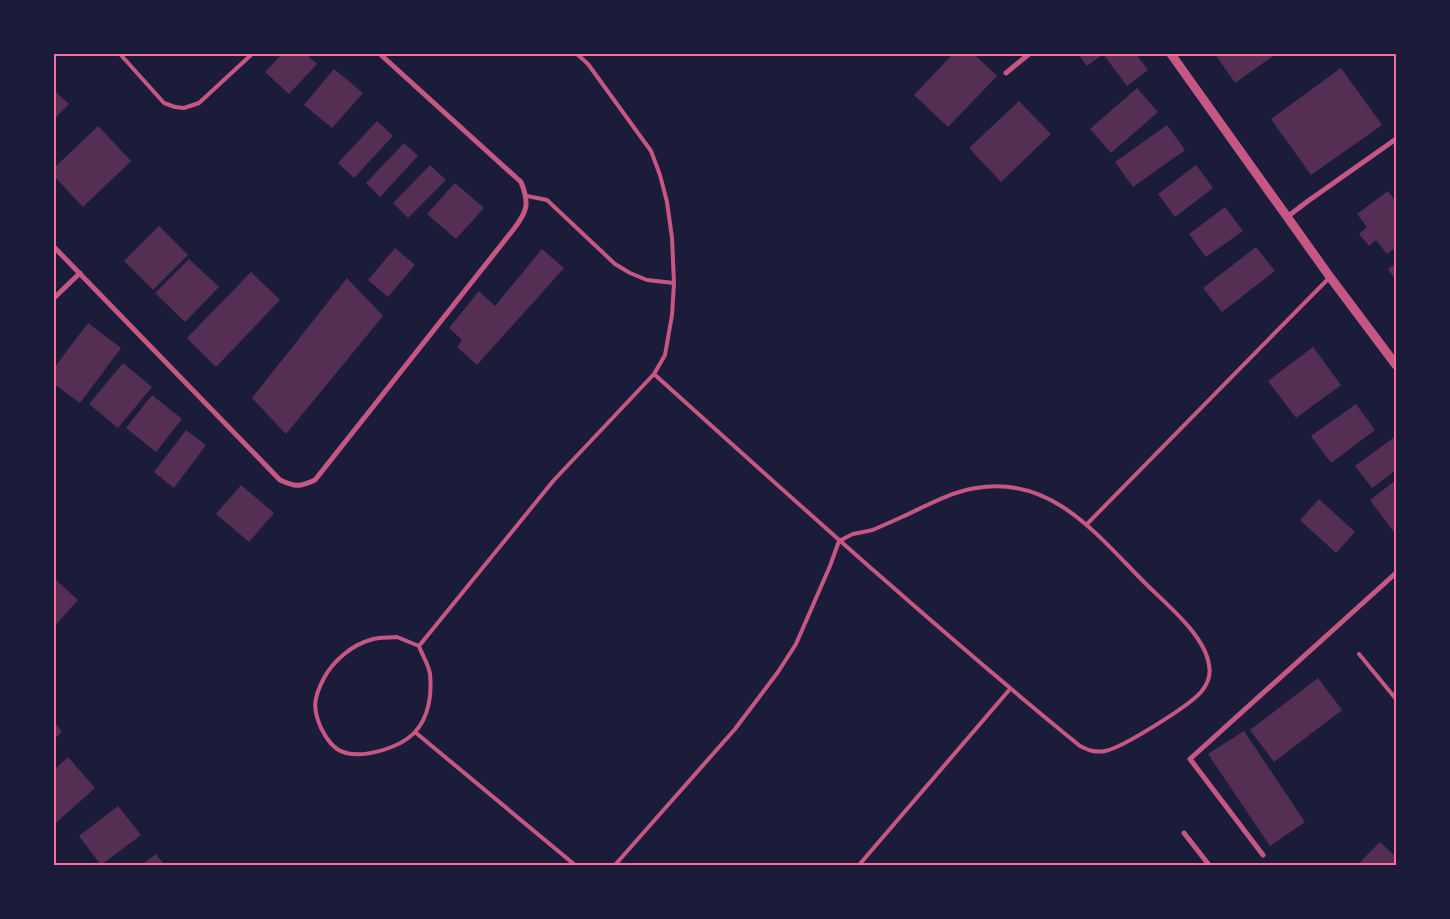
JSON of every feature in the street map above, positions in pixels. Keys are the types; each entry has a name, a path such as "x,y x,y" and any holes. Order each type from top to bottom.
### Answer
{"street":[{"path":"54,247 280,480 292,486 304,485 315,480 521,220 526,211 527,196 521,182 380,54"},
{"path":"1006,74 1029,54"},
{"path":"1171,54 1330,277 1396,365"},
{"path":"1287,216 1396,139"},
{"path":"54,298 80,273"},
{"path":"1263,855 1190,759 1396,574"},
{"path":"1184,833 1209,865"}],"lane":[{"path":"120,54 164,102 175,107 184,108 200,103 252,54"},
{"path":"418,646 554,480 654,374 665,355 672,315 674,283 672,238 667,202 660,175 651,151 588,64 577,54"},
{"path":"527,196 547,200 615,264 630,273 647,280 674,283"},
{"path":"1087,524 1330,277"},
{"path":"615,865 735,729 778,672 796,644 839,541 852,534 873,530 951,495 976,488 1007,486 1034,491 1062,506 1087,524 1191,629 1206,652 1209,665 1208,681 1200,694 1175,713 1118,747 1104,752 1091,752 1080,746 1010,689 839,541 654,374"},
{"path":"397,637 418,646 430,672 431,694 427,713 415,732 396,745 376,752 354,754 338,750 325,737 316,717 314,702 329,669 347,651 370,640 397,637"},
{"path":"1359,654 1396,699"},
{"path":"859,865 1010,689"},
{"path":"415,732 575,865"}],"building":[{"path":"282,54 306,54 317,64 289,94 265,72"},
{"path":"953,54 974,54 997,76 948,127 914,95"},
{"path":"1078,54 1103,54 1087,66"},
{"path":"1103,54 1136,54 1148,70 1127,86"},
{"path":"1215,54 1276,54 1235,83"},
{"path":"1341,68 1382,125 1311,175 1271,119"},
{"path":"334,69 363,93 332,128 304,105"},
{"path":"1137,88 1158,112 1111,153 1090,129"},
{"path":"54,90 69,104 54,119"},
{"path":"1019,101 1051,134 1001,182 969,148"},
{"path":"377,121 393,136 354,178 338,163"},
{"path":"1167,125 1185,150 1133,187 1115,162"},
{"path":"98,126 131,161 83,207 54,176 54,168"},
{"path":"404,143 418,156 380,197 366,183"},
{"path":"430,165 446,180 408,218 393,203"},
{"path":"1196,165 1213,188 1175,217 1158,194"},
{"path":"455,183 484,208 456,239 427,214"},
{"path":"1388,191 1394,199 1396,197 1396,247 1387,254 1376,240 1369,246 1359,234 1367,227 1357,214"},
{"path":"1225,207 1243,231 1206,257 1189,234"},
{"path":"159,226 188,255 153,290 124,261"},
{"path":"1256,247 1275,271 1222,312 1203,288"},
{"path":"395,248 415,265 388,297 368,280"},
{"path":"542,249 564,268 477,365 457,347 462,340 449,328 479,291 495,306"},
{"path":"189,259 219,287 185,322 155,293"},
{"path":"1396,263 1396,281 1388,269"},
{"path":"251,272 280,300 216,367 187,338"},
{"path":"347,278 383,316 286,434 252,398"},
{"path":"88,323 121,348 80,403 54,384 54,368"},
{"path":"1313,347 1341,385 1296,418 1268,381"},
{"path":"123,363 152,387 118,428 89,404"},
{"path":"152,395 182,419 156,452 126,428"},
{"path":"1356,404 1375,430 1331,463 1311,436"},
{"path":"186,430 206,445 174,488 154,472"},
{"path":"1396,436 1396,470 1372,488 1355,466"},
{"path":"1396,480 1396,535 1370,500"},
{"path":"241,485 274,513 249,542 216,514"},
{"path":"1319,499 1355,532 1336,553 1300,520"},
{"path":"54,578 78,600 54,627"},
{"path":"1318,678 1342,710 1274,762 1250,730"},
{"path":"54,722 62,732 54,739"},
{"path":"1244,731 1305,822 1270,846 1208,754"},
{"path":"68,757 95,788 56,823 54,820 54,770"},
{"path":"118,806 141,835 101,865 79,836"},
{"path":"1380,842 1396,857 1396,865 1357,865"},
{"path":"156,854 164,865 141,865"}]}
